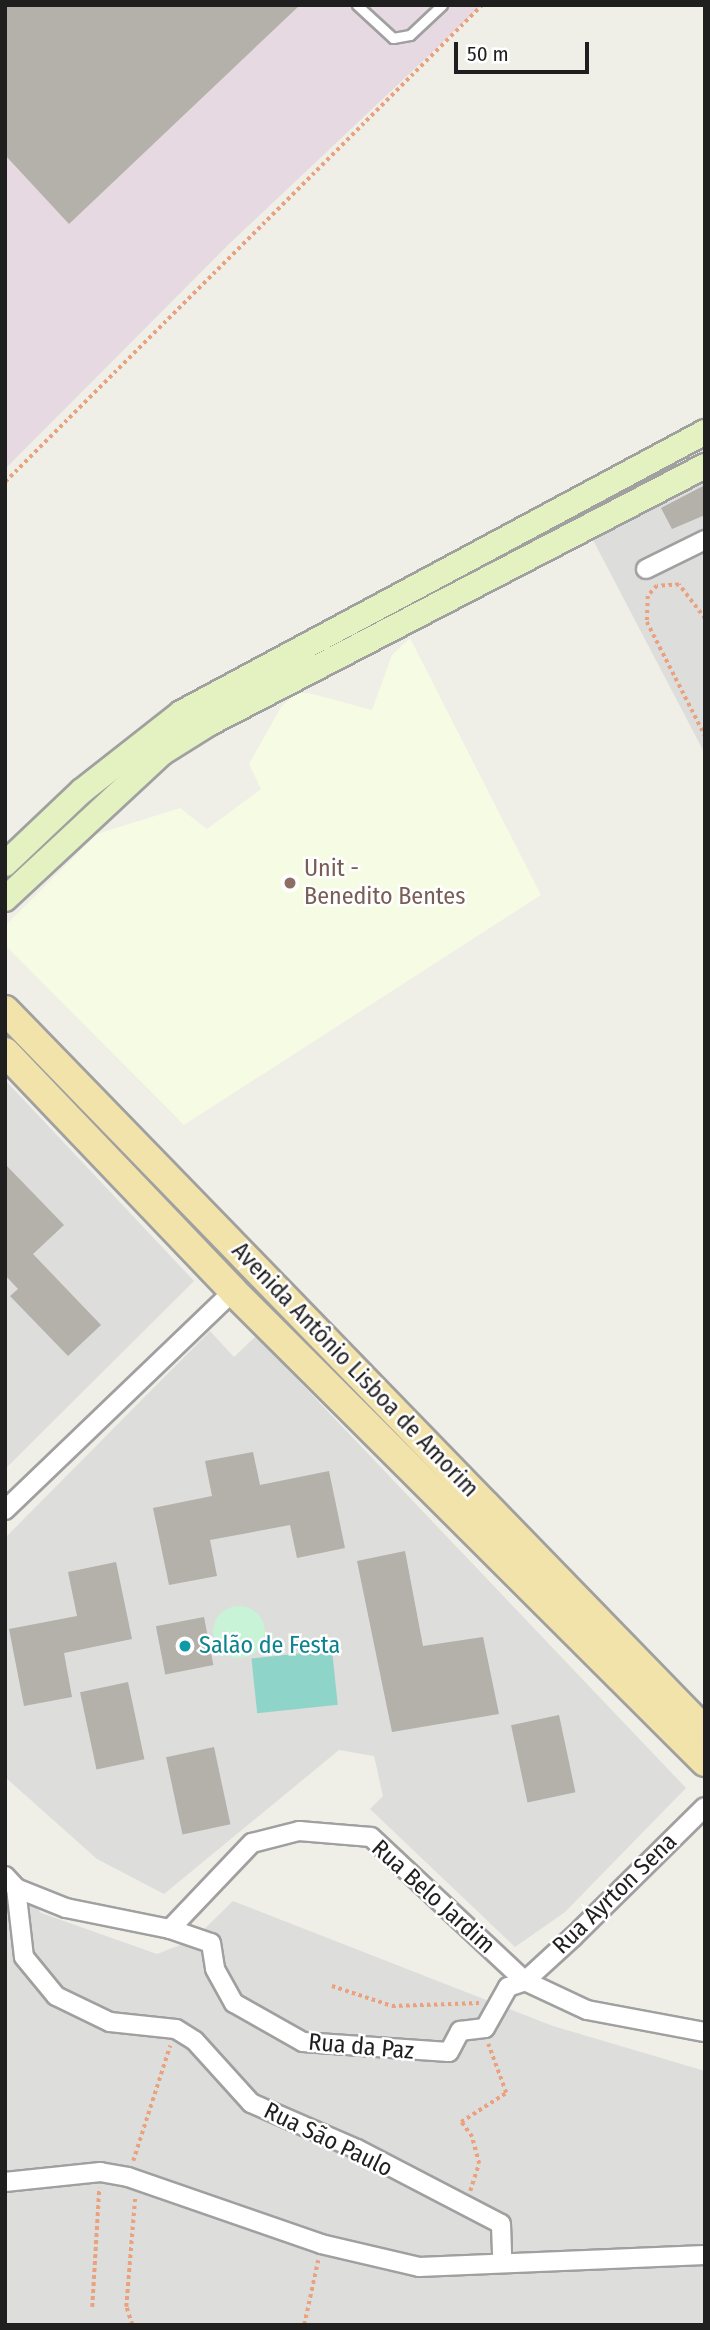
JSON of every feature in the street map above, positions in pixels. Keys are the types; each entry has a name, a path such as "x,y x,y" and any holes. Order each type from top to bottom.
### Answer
{"main road":[{"name":"Avenida Antônio Lisboa de Amorim","path":"5,1010 705,1731"},
{"name":"Avenida Antônio Lisboa de Amorim","path":"5,1052 233,1291 705,1762"}],"street":[{"path":"5,900 162,753 297,663 705,432"},
{"path":"5,864 159,728 705,466"},
{"path":"646,569 705,540"},
{"path":"5,1510 233,1291"},
{"name":"Rua Ayrton Sena","path":"525,1981 705,1807"},
{"name":"Rua Belo Jardim","path":"170,1929 252,1843 299,1831 340,1832 381,1843 525,1981 587,2010 705,2032"},
{"path":"11,1882 111,1921 170,1929"},
{"path":"11,1882 24,1957 56,1996 110,2022 176,2029"},
{"name":"Rua da Paz","path":"170,1929 211,1943 215,1969 233,2003 303,2042 449,2052 460,2031 482,2028"},
{"path":"482,2028 495,2003 508,1987 525,1981"},
{"name":"Rua São Paulo","path":"176,2029 195,2040 251,2103 502,2224 502,2260"},
{"path":"5,2182 100,2172 132,2180 321,2244 419,2267 502,2260 705,2255"}],"lane":[{"path":"357,5 393,38 410,35 442,5"}],"path":[{"path":"5,482 482,5"},
{"path":"705,619 679,584 657,586 648,596 647,622 705,736"},
{"path":"332,1986 392,2006 495,2003"},
{"path":"467,2206 479,2164 461,2122 506,2093 482,2028"},
{"path":"132,2325 126,2307 132,2180 176,2029"},
{"path":"92,2307 100,2172"},
{"path":"304,2325 321,2244"}],"shaded area":[{"path":"5,5 482,5 228,245 5,469"},
{"path":"705,481 705,754 593,540"},
{"name":"Unit - Benedito Bentes","path":"410,638 541,895 184,1125 5,945 5,926 97,834 180,808 207,829 261,789 249,764 281,707 296,693 309,693 372,710 392,655"},
{"path":"5,1080 194,1281 5,1469"},
{"path":"210,1331 234,1357 256,1336 686,1788 565,1912 515,1947 370,1809 383,1796 374,1756 339,1750 164,1894 97,1859 5,1777 5,1538"},
{"path":"332,1650 338,1705 257,1713 251,1658"},
{"path":"5,1863 41,1913 157,1954 193,1940 233,1901 553,2026 705,2071 705,2325 5,2325"}],"green space":[{"path":"239,1606 249,1608 257,1614 263,1622 263,1642 257,1650 249,1656 239,1658 229,1656 221,1650 215,1642 213,1632 215,1622 221,1614 229,1608"}],"building":[{"path":"5,5 300,5 69,224 5,155"},
{"path":"705,485 705,515 672,529 661,508"},
{"path":"5,1164 64,1225 33,1254 101,1325 68,1356 10,1296 18,1289 5,1275"},
{"path":"253,1452 260,1485 329,1471 345,1548 297,1558 290,1525 210,1540 217,1576 169,1585 153,1508 212,1496 205,1461"},
{"path":"405,1551 423,1646 483,1637 499,1714 392,1732 357,1561"},
{"path":"116,1562 132,1639 64,1653 72,1697 24,1706 9,1629 77,1616 68,1572"},
{"name":"Salão de Festa","path":"204,1617 213,1665 165,1674 156,1626"},
{"path":"128,1682 144,1759 96,1769 80,1692"},
{"path":"559,1715 575,1792 527,1802 511,1725"},
{"path":"214,1747 230,1824 182,1834 166,1757"}],"place":[{"name":"Unit - Benedito Bentes","path":"290,883"},
{"name":"Salão de Festa","path":"185,1646"}]}
